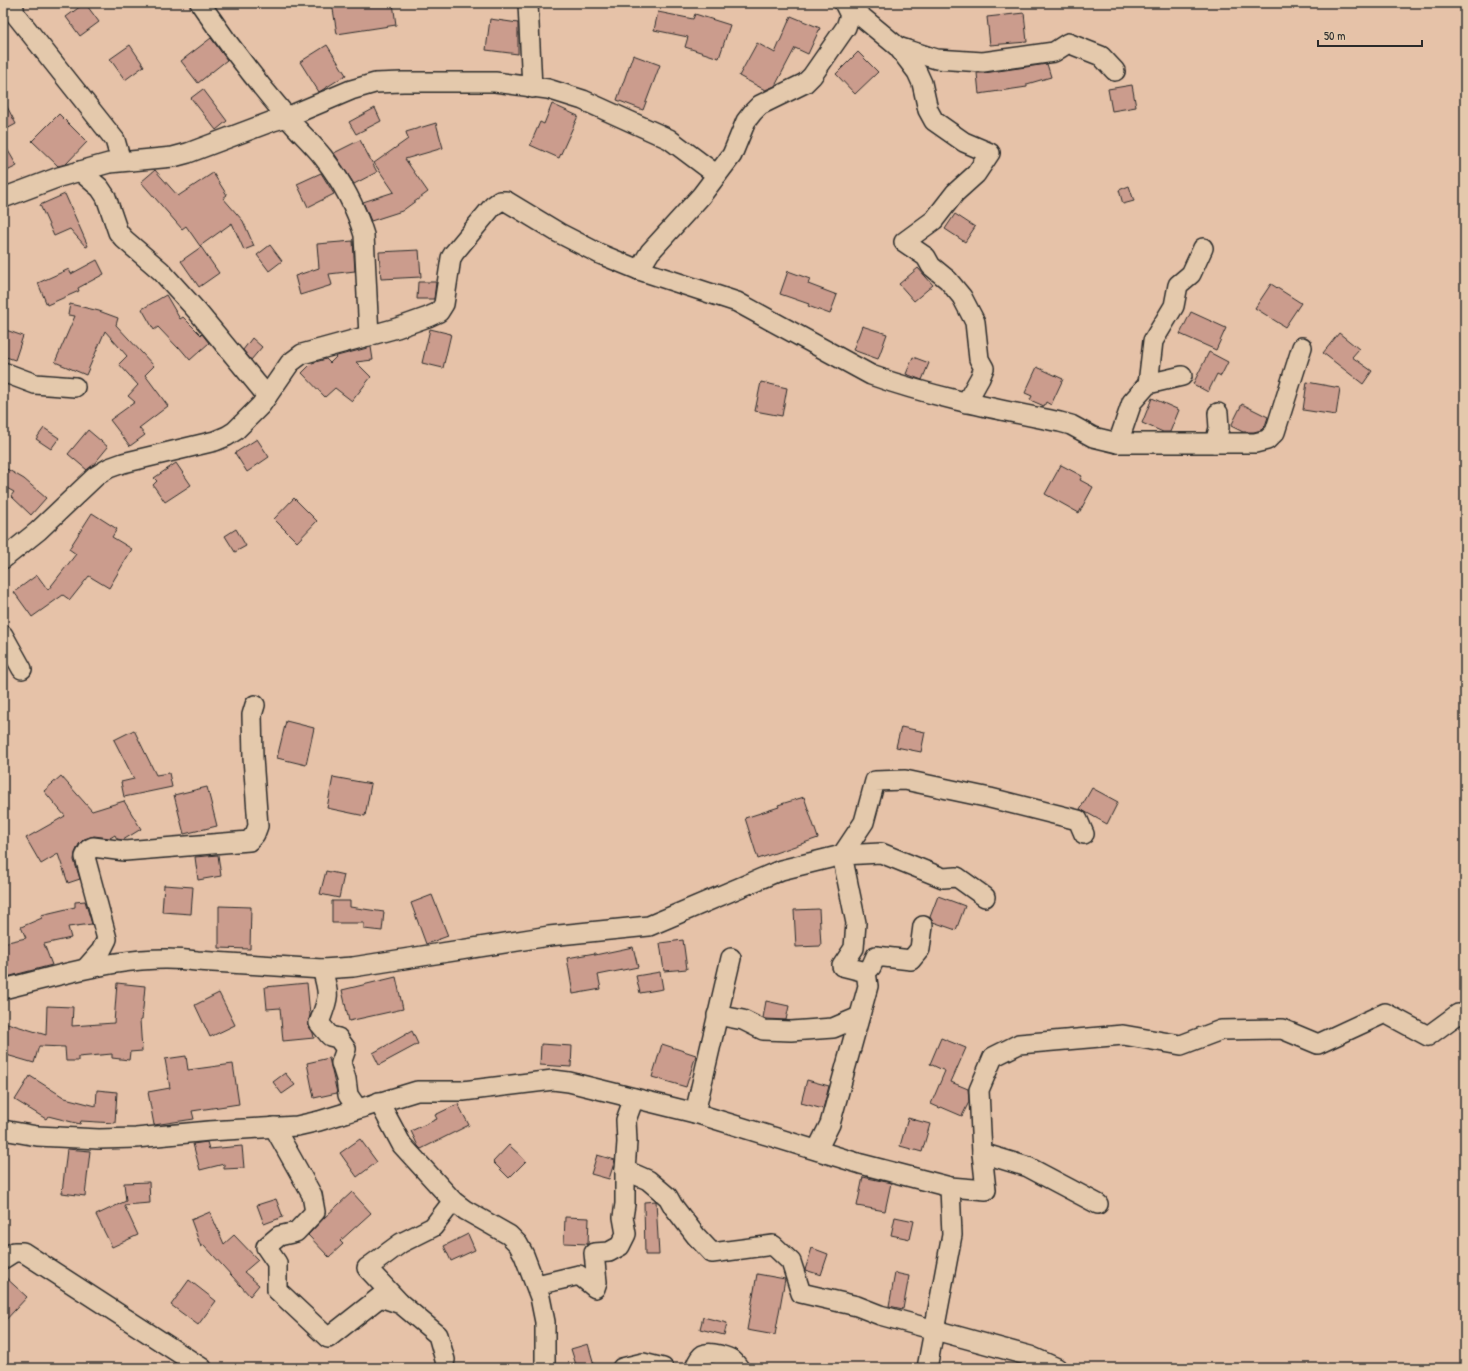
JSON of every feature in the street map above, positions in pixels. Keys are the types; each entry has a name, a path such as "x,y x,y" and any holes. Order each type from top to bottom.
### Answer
{"street":[{"path":"13,3 15,14 115,140 121,161"},
{"path":"200,3 221,34 287,117 323,157 342,187 359,219 364,235 369,336"},
{"path":"528,3 532,88"},
{"path":"844,3 898,47 919,78 928,110 934,121 964,142 990,154 976,174 956,193 934,220 904,242 926,257 931,266 948,280 962,297 975,322 980,359 984,368 966,403"},
{"path":"639,270 650,252 701,196 732,155 746,121 753,112 760,105 800,86 812,76 846,26 850,15 844,3"},
{"path":"898,47 936,59 983,62 1054,52 1068,43 1101,56 1115,71"},
{"path":"3,198 59,177 121,161 173,157 188,153 272,120 287,117 351,90 375,83 403,82 495,82 548,89 583,100 669,139 716,175"},
{"path":"80,171 100,188 106,197 118,232 166,276 267,396"},
{"path":"3,559 38,531 96,476 109,468 123,463 215,441 228,436 261,405 290,363 302,354 369,336 439,312 444,304 451,258 460,244 493,206 500,201 506,201 559,233 600,254 639,270 737,302 871,375 887,381 966,403 1071,425 1093,437 1118,443 1255,443 1267,440 1275,432 1302,347"},
{"path":"1118,443 1132,402 1148,384 1153,342 1174,306 1178,285 1191,274 1203,248"},
{"path":"3,372 35,384 75,387"},
{"path":"1148,384 1182,376"},
{"path":"1215,443 1219,428 1218,413"},
{"path":"3,635 22,669"},
{"path":"86,968 101,951 107,939 85,857 88,849 93,847 125,851 249,841 255,834 258,826 253,758 252,715 255,705"},
{"path":"866,972 842,966 854,948 856,923 842,855 864,822 875,781 905,780 990,798 1078,820 1084,834"},
{"path":"3,990 86,968 144,960 177,959 322,969 353,967 549,936 648,926 781,870 842,855 881,853 943,878 957,877 985,897"},
{"path":"866,972 871,967 876,956 911,960 920,949 923,926"},
{"path":"695,1113 730,958"},
{"path":"322,969 328,987 328,998 319,1023 330,1036 338,1038 346,1049 341,1063 346,1079 348,1095 357,1108"},
{"path":"817,1150 830,1124 868,986 866,972"},
{"path":"3,1130 37,1136 99,1139 136,1138 209,1131 297,1126 417,1091 463,1090 553,1080 570,1082 695,1113 861,1164 950,1188 986,1190 982,1153 979,1090 993,1057 1019,1044 1123,1035 1181,1045 1221,1030 1282,1029 1318,1044 1385,1013 1428,1036 1458,1014 1465,1015"},
{"path":"717,1015 743,1020 763,1030 791,1032 833,1028 859,1017"},
{"path":"537,1286 579,1275 595,1288 597,1282 594,1254 609,1252 620,1246 626,1234 623,1217 625,1204 624,1170 627,1142 626,1120 634,1098"},
{"path":"379,1102 402,1145 453,1201 465,1210 509,1235 518,1244 537,1286 545,1322 545,1368"},
{"path":"274,1127 312,1195 315,1212 296,1232 279,1236 266,1247 277,1263 276,1290 328,1338 380,1297 401,1304"},
{"path":"982,1153 1028,1167 1098,1204"},
{"path":"624,1170 648,1180 668,1197 691,1230 712,1253 774,1245 791,1262 801,1293 857,1306 880,1315 1030,1356 1057,1368"},
{"path":"927,1368 952,1235 950,1188"},
{"path":"445,1360 438,1335 401,1304 367,1268 401,1242 433,1227 453,1201"},
{"path":"3,1242 8,1242 202,1368"},
{"path":"3,1259 14,1252 23,1252"},
{"path":"695,1368 703,1355 709,1352 732,1359 739,1368"},
{"path":"622,1368 643,1363 664,1368"}],"building":[{"path":"85,3 99,22 80,36 66,17"},
{"path":"332,3 393,3 396,25 337,34"},
{"path":"658,12 693,19 695,14 730,25 719,58 685,47 688,37 654,30"},
{"path":"1024,13 1027,42 990,45 987,17"},
{"path":"791,16 820,28 808,54 795,48 775,86 765,90 739,76 757,43 775,53"},
{"path":"490,19 518,23 518,54 486,50"},
{"path":"211,38 227,60 198,83 181,61"},
{"path":"130,45 144,66 125,80 110,59"},
{"path":"327,45 346,75 319,92 300,62"},
{"path":"858,52 878,72 855,94 836,74"},
{"path":"633,55 660,65 643,110 617,100"},
{"path":"1047,64 1051,77 1027,84 1027,87 979,94 977,73"},
{"path":"1132,85 1136,107 1112,111 1108,89"},
{"path":"203,89 227,121 216,130 191,98"},
{"path":"3,99 16,124 3,131"},
{"path":"552,104 578,116 559,158 530,145 540,122 544,124"},
{"path":"375,108 381,121 356,134 349,122"},
{"path":"59,114 87,142 66,164 58,166 32,141"},
{"path":"436,123 443,148 405,159 428,192 402,211 371,221 363,202 394,192 374,163 408,139 406,132"},
{"path":"360,140 377,172 354,184 334,153"},
{"path":"3,142 17,166 3,173"},
{"path":"155,170 178,196 213,173 227,195 223,198 243,221 254,246 244,250 232,223 200,246 186,226 182,229 141,182"},
{"path":"321,173 334,194 308,207 297,184"},
{"path":"1129,186 1134,201 1123,204 1119,190"},
{"path":"65,194 88,246 86,247 70,229 54,236 40,205"},
{"path":"955,214 975,227 965,242 945,229"},
{"path":"353,241 355,271 329,274 332,285 300,295 295,276 319,268 317,244"},
{"path":"270,245 282,261 269,271 257,255"},
{"path":"201,247 219,273 199,287 181,261"},
{"path":"419,250 421,277 381,279 379,252"},
{"path":"97,260 104,274 78,288 79,291 47,305 38,283 69,269 71,274"},
{"path":"918,268 933,285 914,301 899,284"},
{"path":"788,271 810,279 808,284 837,295 830,314 808,306 809,304 780,294"},
{"path":"418,282 436,282 434,299 417,299"},
{"path":"1271,284 1301,303 1285,327 1255,308"},
{"path":"166,295 180,319 183,317 201,335 202,334 209,343 190,360 158,327 154,330 142,309"},
{"path":"70,304 99,311 118,318 116,325 154,366 145,375 168,406 139,428 145,435 130,446 110,420 135,402 128,396 138,385 119,364 127,356 105,331 86,375 55,362 75,316 68,315"},
{"path":"1191,312 1226,328 1216,350 1180,334"},
{"path":"862,326 887,334 878,359 853,350"},
{"path":"3,329 23,336 15,360 3,356"},
{"path":"430,329 451,334 443,368 422,363"},
{"path":"1339,333 1359,349 1352,357 1372,371 1363,384 1323,353"},
{"path":"252,338 262,347 251,360 243,350"},
{"path":"371,347 373,360 356,362 371,377 352,401 335,388 325,397 302,373 312,363 326,359 330,363 337,356"},
{"path":"1209,352 1228,362 1221,376 1217,374 1208,392 1193,384"},
{"path":"913,357 929,363 922,380 906,374"},
{"path":"1037,367 1063,379 1051,405 1046,402 1044,406 1030,400 1032,396 1025,393"},
{"path":"761,382 787,388 782,416 755,411"},
{"path":"1307,382 1340,388 1336,415 1303,410"},
{"path":"1152,398 1179,410 1170,432 1163,432 1142,423"},
{"path":"1242,404 1268,417 1265,426 1261,430 1254,432 1243,432 1231,426"},
{"path":"44,428 59,438 51,449 36,439"},
{"path":"88,430 108,447 87,470 68,454"},
{"path":"257,439 269,457 247,472 235,453"},
{"path":"176,463 191,485 165,502 153,485 157,481 154,478"},
{"path":"1061,465 1082,476 1080,480 1093,487 1079,513 1045,494"},
{"path":"7,469 24,479 46,498 31,515 11,496 14,492 3,486 3,477"},
{"path":"294,498 317,521 297,542 274,519"},
{"path":"92,513 117,529 112,537 132,549 109,588 89,576 70,600 63,595 32,617 14,592 37,575 48,590 76,554 69,549"},
{"path":"236,529 246,546 235,552 225,536"},
{"path":"286,721 314,728 306,765 277,758"},
{"path":"901,727 925,732 921,752 896,747"},
{"path":"134,730 156,775 169,773 172,787 124,797 121,782 134,779 114,740"},
{"path":"61,776 92,811 124,801 141,829 123,840 117,839 115,835 110,838 94,836 84,839 79,844 74,860 80,879 68,883 58,854 41,864 26,838 65,816 44,791"},
{"path":"333,777 371,784 365,816 327,808"},
{"path":"207,787 217,826 184,834 174,795"},
{"path":"1092,788 1118,802 1107,824 1080,809"},
{"path":"804,797 818,838 758,859 745,818"},
{"path":"218,855 221,876 198,880 195,857"},
{"path":"326,871 344,875 339,898 320,894"},
{"path":"164,885 193,887 191,914 162,912"},
{"path":"432,895 448,936 426,944 411,903"},
{"path":"938,896 965,906 956,930 933,922 930,917"},
{"path":"85,901 92,924 68,927 71,938 44,944 52,965 3,978 3,943 26,938 21,927 42,918 41,915 75,907 75,902"},
{"path":"332,901 350,901 350,907 384,912 382,931 364,929 364,923 332,923"},
{"path":"219,906 251,907 250,949 219,948"},
{"path":"819,909 821,946 796,947 794,910"},
{"path":"683,940 687,969 664,971 660,943"},
{"path":"633,947 638,967 598,975 601,989 573,994 567,958 595,953 595,955"},
{"path":"660,972 663,989 640,993 636,976"},
{"path":"396,977 403,1009 349,1021 342,990"},
{"path":"117,983 145,986 142,1020 140,1020 142,1051 130,1052 129,1060 112,1058 112,1054 78,1057 78,1061 66,1061 65,1047 39,1046 34,1063 3,1054 3,1037 7,1023 46,1035 47,1006 73,1007 72,1026 114,1023"},
{"path":"307,983 310,1015 308,1024 314,1038 283,1041 280,1008 267,1009 265,987"},
{"path":"219,993 235,1025 210,1037 195,1005"},
{"path":"766,1001 789,1006 786,1020 763,1018"},
{"path":"412,1031 418,1044 379,1065 373,1053"},
{"path":"941,1038 966,1048 951,1082 968,1089 969,1102 962,1116 931,1104 945,1071 930,1064"},
{"path":"541,1044 572,1046 571,1067 540,1065"},
{"path":"662,1044 696,1055 686,1087 652,1077"},
{"path":"186,1056 188,1070 233,1064 239,1104 192,1111 194,1119 154,1125 148,1092 170,1088 165,1059"},
{"path":"329,1058 337,1093 314,1098 307,1063"},
{"path":"285,1073 295,1085 282,1094 273,1082"},
{"path":"30,1076 65,1098 96,1106 97,1090 117,1092 115,1123 81,1121 80,1124 48,1116 46,1119 15,1100"},
{"path":"807,1080 829,1086 823,1109 801,1103"},
{"path":"458,1104 469,1125 421,1149 411,1131 437,1119 435,1115"},
{"path":"908,1118 930,1124 922,1152 900,1146"},
{"path":"360,1139 377,1162 357,1177 340,1153"},
{"path":"207,1142 209,1149 242,1146 244,1168 224,1169 224,1164 200,1170 193,1144"},
{"path":"509,1145 526,1161 509,1178 493,1162"},
{"path":"67,1149 90,1151 85,1196 62,1193"},
{"path":"597,1155 615,1160 609,1179 591,1174"},
{"path":"863,1177 891,1183 885,1211 857,1206"},
{"path":"149,1182 150,1203 124,1205 138,1235 112,1247 96,1215 126,1201 124,1183"},
{"path":"352,1192 371,1213 340,1241 343,1244 329,1257 308,1235"},
{"path":"276,1199 283,1217 264,1224 257,1205"},
{"path":"656,1201 659,1255 645,1255 644,1202"},
{"path":"210,1212 224,1244 234,1235 258,1260 244,1272 259,1285 250,1296 204,1245 201,1247 191,1220"},
{"path":"565,1217 589,1218 588,1244 564,1243"},
{"path":"895,1217 914,1221 910,1239 891,1235"},
{"path":"468,1234 475,1250 451,1261 444,1246"},
{"path":"812,1248 828,1254 821,1275 805,1270"},
{"path":"895,1273 909,1276 903,1309 889,1306"},
{"path":"757,1274 785,1279 775,1335 747,1330"},
{"path":"3,1275 27,1297 3,1323"},
{"path":"189,1280 216,1301 198,1325 171,1305"},
{"path":"703,1317 727,1323 724,1335 700,1329"},
{"path":"588,1344 595,1368 577,1368 571,1349"}]}
